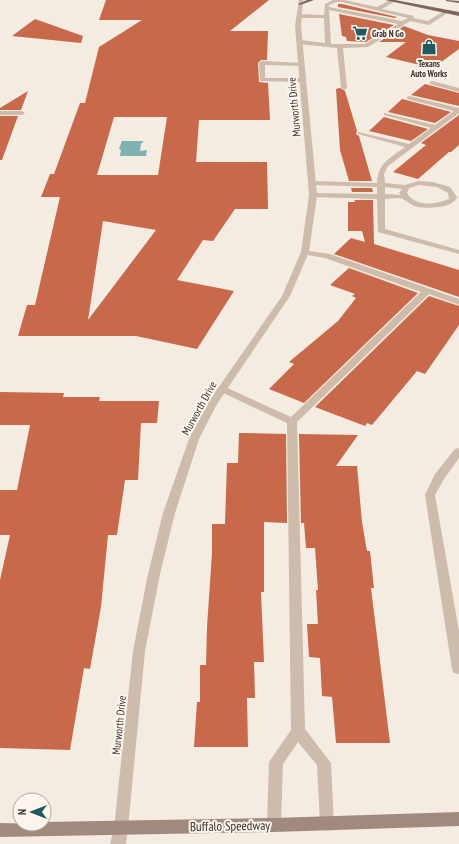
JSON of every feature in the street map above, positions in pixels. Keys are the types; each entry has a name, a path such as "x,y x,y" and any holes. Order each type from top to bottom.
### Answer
{"main road":[{"path":"300,2 312,0"},
{"path":"389,0 459,14"},
{"path":"448,0 459,2"},
{"name":"Buffalo Speedway","path":"0,830 327,824 459,819"}],"street":[{"path":"377,9 389,0"},
{"path":"328,44 326,17 327,4 335,1 412,17 409,19"},
{"name":"Murworth Drive","path":"118,844 121,828 139,651 154,574 169,512 194,439 212,404 286,296 305,252 314,195 300,42 300,2"},
{"path":"327,8 342,9 402,23"},
{"path":"300,42 340,46 366,46 409,19 429,23 446,12"},
{"path":"299,16 326,17"},
{"path":"340,46 344,88"},
{"path":"302,64 262,63 262,80 303,80"},
{"path":"432,83 459,90"},
{"path":"409,98 459,110"},
{"path":"457,248 381,230 381,174 385,165 459,110"},
{"path":"0,113 22,113"},
{"path":"386,114 436,127"},
{"path":"360,132 410,146"},
{"path":"313,183 406,187 418,183 434,184 448,189 452,193 453,197 452,200 447,203 432,206 415,203 404,197 314,195"},
{"path":"404,197 403,193 406,187"},
{"path":"305,252 327,256 459,302"},
{"path":"274,825 276,762 298,731 292,421 427,291"},
{"path":"222,389 292,421"},
{"path":"459,451 439,477 430,495 459,669"},
{"path":"298,731 324,763 327,824"}],"water":[{"path":"122,141 143,141 143,143 141,143 140,151 147,150 146,156 120,156 121,150 119,149"}],"building":[{"path":"106,0 269,0 230,31 268,31 267,60 261,60 258,63 259,82 268,83 270,120 199,120 196,162 267,162 268,209 235,209 213,241 203,240 177,280 234,291 197,349 136,336 18,336 27,305 35,305 60,197 41,197 50,174 54,174 80,103 85,103 99,47 142,20 99,20","holes":["114,117 167,117 158,175 97,175","103,221 156,230 88,320"]},
{"path":"338,4 397,17 395,18 338,7"},
{"name":"Grab N Go","path":"339,14 394,25 366,42 347,41 346,37 342,36"},
{"path":"35,19 83,36 81,43 12,36"},
{"name":"Texans Auto Works","path":"404,26 428,35 459,41 459,49 433,68 386,57 406,42 379,42"},
{"path":"425,84 459,93 459,106 411,95"},
{"path":"340,88 345,91 357,131 356,134 359,136 372,181 349,181 340,150 336,89"},
{"path":"28,91 21,110 0,110 0,108"},
{"path":"402,99 451,112 435,123 388,112"},
{"path":"459,115 459,145 451,152 449,152 418,179 393,172 426,145 421,143"},
{"path":"0,116 18,116 2,160 0,160"},
{"path":"384,117 428,129 411,141 369,131"},
{"path":"351,188 372,188 373,192 352,192"},
{"path":"354,200 373,200 374,244 459,270 459,297 334,254 351,238 365,242 362,231 348,231 348,202 355,202"},
{"path":"349,268 418,293 304,403 269,389 294,364 289,362 338,321 356,298 352,296 355,294 330,285"},
{"path":"429,296 459,306 459,325 425,374 417,371 372,425 367,423 365,426 315,407"},
{"path":"0,392 64,393 63,397 100,397 99,401 159,401 157,423 141,423 138,480 125,480 117,535 108,535 101,607 90,669 84,668 70,750 0,748 0,580 10,535 0,535 0,490 17,490 30,425 0,425"},
{"path":"239,433 286,434 287,523 264,522 264,592 261,592 264,662 254,662 255,698 247,698 248,747 194,747 197,702 200,702 200,665 206,665 212,553 212,524 225,524 227,463 238,463"},
{"path":"299,434 358,435 336,466 357,466 362,522 367,551 370,551 374,588 371,588 390,743 336,743 332,697 322,696 320,658 309,657 307,624 318,624 316,590 318,590 315,548 306,548 304,523 301,523"}],"place":[{"name":"Grab N Go","path":"360,33"},
{"name":"Texans Auto Works","path":"429,47"}]}
